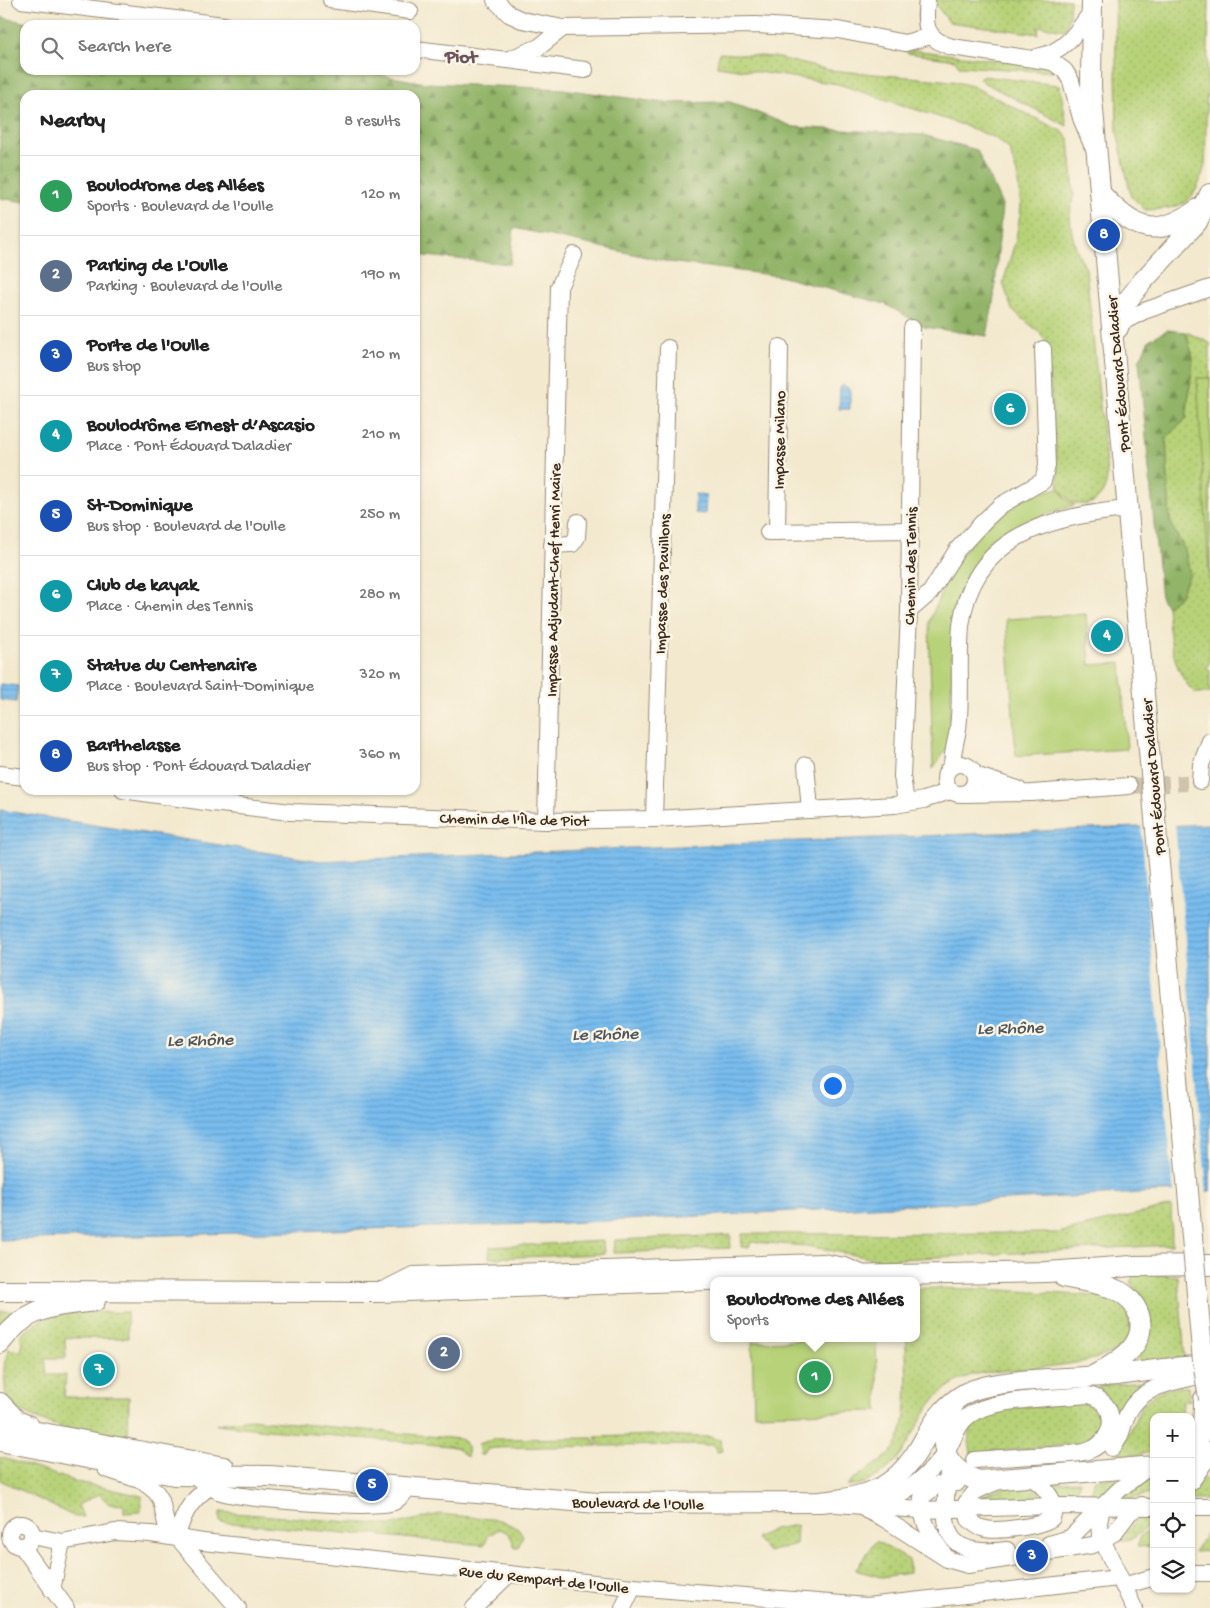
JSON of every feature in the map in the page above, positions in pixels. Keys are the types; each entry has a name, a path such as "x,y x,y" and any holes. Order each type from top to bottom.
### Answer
{"main road":[{"name":"Pont Édouard Daladier","path":"1092,5 1091,87 1116,332 1137,615 1208,1367 1208,1402 1201,1437 1195,1447"},
{"path":"1101,194 1127,220 1156,228 1173,225 1182,221 1208,199"},
{"path":"1116,332 1124,305 1131,294 1184,239 1197,222 1208,199"},
{"path":"809,1277 1047,1272 1132,1266 1210,1265"},
{"path":"1047,1272 1116,1289 1128,1297 1136,1308 1140,1322 1140,1334 1135,1344 1126,1355 1093,1376"},
{"path":"0,1291 379,1292 710,1280"},
{"path":"0,1343 22,1319 42,1308 178,1290"},
{"path":"820,1502 847,1499 870,1493 897,1478 915,1456 936,1418 966,1393 995,1385 1176,1367 1208,1367"},
{"path":"956,1400 945,1422 947,1456 965,1476 979,1481 1150,1466"},
{"path":"0,1403 17,1421 42,1432"},
{"path":"0,1425 42,1432 174,1466"},
{"path":"0,1425 10,1434 52,1452"},
{"path":"0,1441 75,1457 277,1477"},
{"name":"Boulevard de l'Oulle","path":"174,1466 210,1480 277,1477 598,1503 820,1502"}],"street":[{"path":"21,0 183,20"},
{"path":"331,0 410,11"},
{"path":"495,0 509,14 522,20 563,28 756,26 838,30 905,43 931,36"},
{"path":"927,0 926,26 931,36 940,43 952,47 1034,57 1053,62 1065,71 1069,77 1081,118 1098,159"},
{"path":"1034,57 1047,55 1063,48 1072,39 1092,5"},
{"path":"507,60 539,47 563,28"},
{"path":"420,50 585,70"},
{"name":"Impasse Adjudant-Chef Henri Maire","path":"546,821 559,287 574,255"},
{"path":"1116,332 1144,311 1210,288"},
{"name":"Chemin des Tennis","path":"906,803 902,776 910,611 912,328"},
{"name":"Impasse Milano","path":"780,347 771,532 910,530"},
{"name":"Impasse des Pavillons","path":"654,820 668,348"},
{"path":"910,611 930,593 957,550 984,521 1001,505 1043,481 1046,466 1043,349"},
{"path":"958,729 973,772 972,789 957,793 945,784 958,729 962,625 967,596 980,571 996,552 1013,539 1045,523 1063,518 1128,509"},
{"path":"552,546 572,544 577,537 578,522"},
{"path":"1199,781 1201,765 1210,741"},
{"path":"949,770 961,764 973,772 1032,793"},
{"path":"806,765 810,810"},
{"name":"Chemin de l'Île de Piot","path":"906,803 918,798 949,770"},
{"path":"0,774 20,776"},
{"name":"Chemin de l'Île de Piot","path":"155,795 212,804 291,812 546,821 654,820 906,803 957,793 1032,793 1129,786"},
{"path":"1050,1455 1079,1458 1104,1456 1121,1435 1127,1414 1137,1399 1148,1390 1208,1367"},
{"path":"974,1460 1088,1451 1098,1447 1106,1439 1111,1430 1112,1420 1106,1406 1099,1399 1088,1395 998,1404 980,1409 964,1418 947,1456 945,1510 950,1536 956,1542 974,1552 993,1552 1064,1541 1079,1531 1120,1489 1150,1467"},
{"path":"1195,1477 1210,1450"},
{"path":"877,1507 924,1475 947,1456"},
{"path":"75,1457 142,1481 156,1492 161,1500 166,1524 238,1608"},
{"path":"277,1477 301,1502"},
{"path":"1030,1477 1039,1482 1050,1494 1055,1506"},
{"path":"178,1537 181,1521 188,1504 210,1480 218,1491 246,1497 301,1502 369,1504 394,1502 409,1488"},
{"path":"966,1509 969,1496 1000,1480"},
{"path":"948,1560 927,1526 920,1510 922,1497 937,1485 979,1481"},
{"name":"Boulevard de l'Oulle","path":"820,1502 920,1510 1055,1506 1146,1507"},
{"path":"857,1506 883,1518 948,1560 958,1563 979,1564 1106,1546"},
{"path":"1102,1507 1098,1523 1121,1582 1134,1608"},
{"path":"1106,1546 1130,1512 1146,1507"},
{"path":"1195,1507 1210,1507"},
{"path":"6,1524 25,1524 31,1529 27,1541 37,1565 52,1590 66,1608"},
{"name":"Rue du Rempart de l'Oulle","path":"62,1542 115,1532 178,1537 213,1544 633,1587 867,1606 1150,1578"},
{"path":"27,1541 62,1542 52,1590"},
{"path":"1195,1574 1210,1573"},
{"path":"474,1608 509,1574"},
{"path":"623,1608 633,1587"}],"green space":[{"path":"936,0 1070,0 1069,19 1065,30 1039,26 1038,34 949,22 936,5"},
{"path":"1115,0 1209,0 1205,165 1197,189 1192,196 1186,202 1170,208 1145,210 1131,196 1117,132"},
{"path":"0,17 20,21 20,75 381,75 425,83 563,89 664,103 730,102 794,127 923,135 977,150 1002,205 994,297 987,336 925,327 885,304 779,276 669,262 514,228 510,264 420,255 420,90 20,90 20,201 0,198"},
{"path":"904,49 1044,66 1053,72 959,66 955,60 907,53"},
{"path":"719,53 774,57 829,70 953,81 972,86 1061,131 1069,138 1074,195 1070,214 1072,234 1086,269 1107,473 1106,484 1097,499 1090,503 1074,502 1066,497 1059,488 1046,342 1038,331 1012,310 1003,283 1016,239 1021,207 1017,174 1009,149 995,138 966,126 838,84 717,66"},
{"path":"982,76 1057,85 1060,87 1067,126 983,82 979,78"},
{"path":"1167,330 1186,332 1193,358 1186,419 1166,438 1170,523 1185,550 1190,574 1179,597 1167,606 1161,599 1139,361 1149,340"},
{"path":"1186,332 1210,343 1210,661 1207,668 1210,670 1210,693 1195,693 1181,675 1173,652 1167,606 1179,597 1185,550 1170,523 1166,438 1186,419 1193,358"},
{"path":"1197,378 1210,378 1210,587"},
{"path":"1059,488 1066,500 1075,505 1026,521 999,536 971,567 954,607 949,745 933,769 929,622 953,565 996,514 1026,497"},
{"path":"1086,614 1090,665 1121,663 1127,749 1016,756 1006,619"},
{"path":"1171,1206 1172,1245 880,1260 808,1246 751,1242 749,1248 741,1247 742,1234 1058,1233"},
{"path":"731,1235 730,1248 614,1253 615,1240"},
{"path":"603,1241 604,1254 489,1258 490,1247"},
{"path":"1134,1275 1178,1276 1185,1358 1136,1364 1149,1339 1150,1317 1144,1301 1130,1282"},
{"path":"920,1288 987,1289 1111,1297 1124,1308 1127,1315 1130,1324 1128,1340 1114,1352 1092,1360 1064,1365 984,1373 959,1380 935,1399 920,1420 903,1451 887,1469 865,1482 847,1485 891,1452 898,1442 905,1414 906,1342 920,1342"},
{"path":"0,1311 14,1311 0,1325"},
{"path":"85,1312 127,1312 128,1338 65,1338 66,1358 45,1358 47,1375 66,1375 64,1397 129,1397 128,1441 44,1422 15,1407 7,1398 4,1370 7,1353 9,1349 21,1351 23,1343 20,1335 32,1326 53,1315"},
{"path":"752,1342 876,1342 878,1411 754,1414"},
{"path":"1152,1381 1137,1390 1119,1418 1098,1386"},
{"path":"1189,1386 1191,1400 1183,1401 1182,1413 1150,1413 1150,1453 1114,1458 1125,1441 1138,1413 1150,1398 1164,1390"},
{"path":"1089,1403 1101,1410 1103,1422 1101,1428 1088,1443 971,1454 969,1430 976,1420 986,1415 1015,1408"},
{"path":"250,1419 460,1439 467,1446 467,1457 457,1448 449,1446 216,1424"},
{"path":"655,1435 711,1437 720,1440 723,1451 717,1452 713,1445 600,1446 595,1437"},
{"path":"593,1438 598,1446 494,1448 487,1450 484,1455 480,1455 478,1444 494,1439"},
{"path":"0,1457 78,1482 142,1496 141,1512 124,1513 124,1505 109,1504 99,1494 78,1505 83,1517 75,1517 0,1480"},
{"path":"1121,1477 1097,1502 1089,1501 1095,1479"},
{"path":"1204,1478 1210,1483 1210,1491 1205,1500 1195,1500 1195,1486"},
{"path":"1150,1480 1150,1494 1117,1502 1131,1489"},
{"path":"1080,1481 1072,1502 1062,1501 1058,1493 1047,1483"},
{"path":"1033,1487 1041,1495 1042,1500 976,1502 989,1493 1003,1488"},
{"path":"220,1512 391,1525 440,1514 500,1520 517,1528 523,1535 518,1548 515,1548 510,1536 499,1529 489,1535 484,1545 381,1536 380,1534 356,1534 220,1522"},
{"path":"1150,1514 1150,1524 1132,1539 1121,1541 1137,1518"},
{"path":"797,1525 796,1544 768,1552 756,1538 774,1529"},
{"path":"1210,1528 1210,1551 1195,1550"},
{"path":"1150,1531 1150,1546 1137,1547 1142,1534"},
{"path":"876,1541 909,1560 909,1573 881,1577 855,1570"}],"water":[{"path":"843,385 850,389 850,409 839,409 840,388"},
{"path":"695,494 706,495 705,514 695,513"},
{"path":"0,684 18,686 16,702 0,700"},
{"name":"Le Rhône","path":"0,810 320,861 1210,824 1210,1191 565,1223 0,1240"}],"pier":[{"path":"1175,823 1207,1194 1174,1194 1159,1041 1141,825"}],"tunnel":[{"path":"1129,786 1187,783"}],"place":[{"name":"Barthelasse","path":"1104,235"},
{"name":"Club de kayak","path":"1010,409"},
{"name":"Boulodrôme Ernest d’Ascasio","path":"1107,636"},
{"name":"Parking de L'Oulle","path":"444,1353"},
{"name":"Statue du Centenaire","path":"99,1370"},
{"name":"Boulodrome des Allées","path":"815,1377"},
{"name":"St-Dominique","path":"372,1485"},
{"name":"Porte de l'Oulle","path":"1032,1556"}],"district":[{"name":"Piot","path":"461,55"}]}
